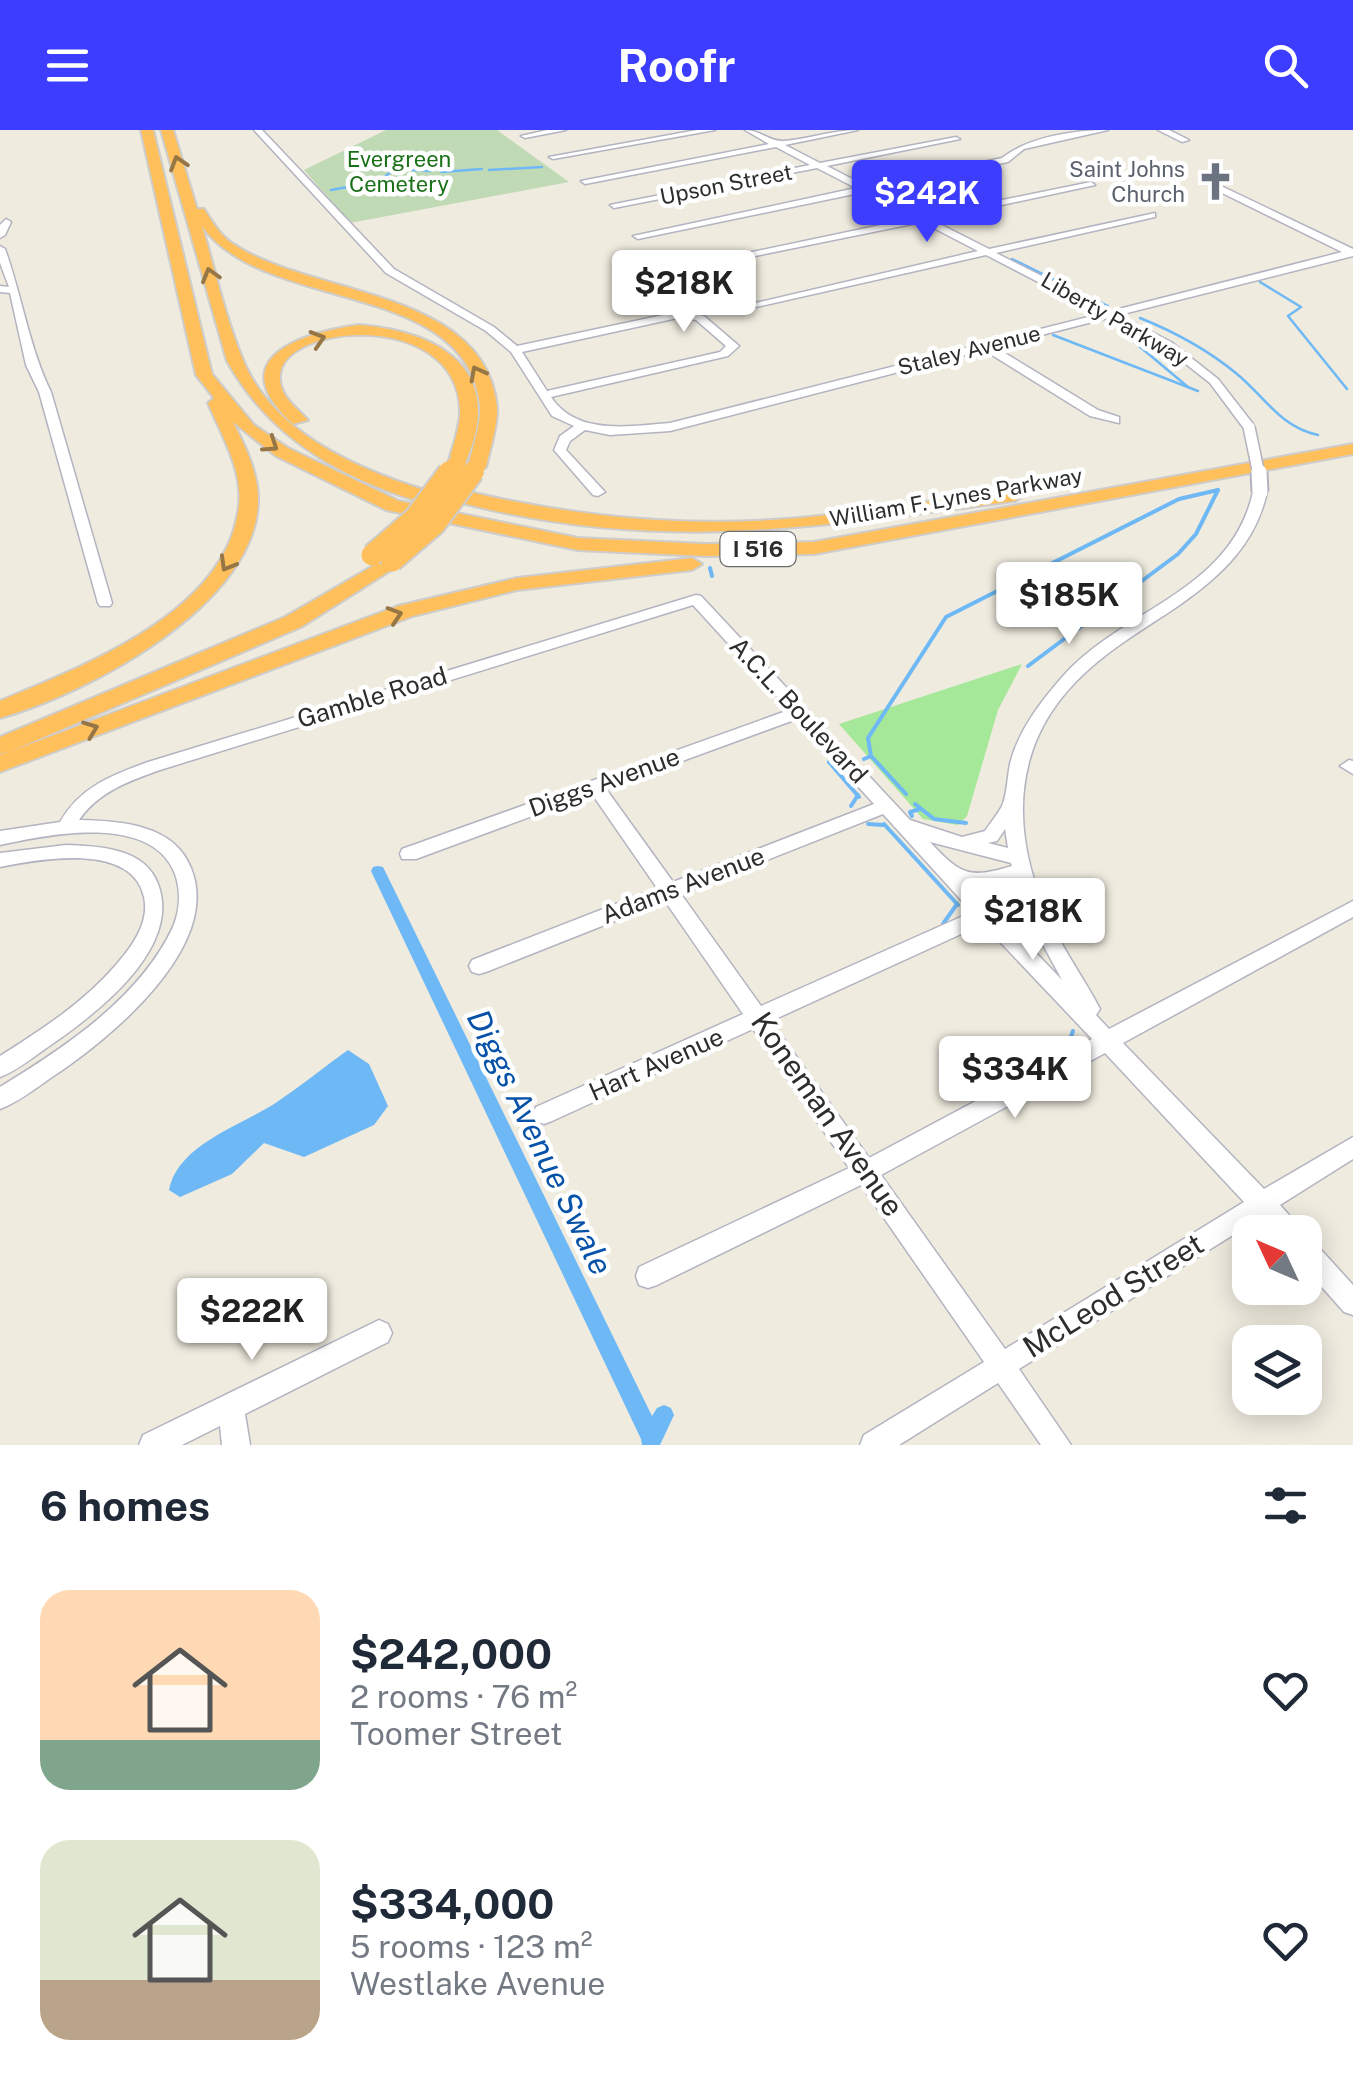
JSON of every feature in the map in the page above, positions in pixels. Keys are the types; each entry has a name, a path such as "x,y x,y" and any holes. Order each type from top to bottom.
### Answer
{"highway":[{"name":"William F. Lynes Parkway","path":"147,130 204,376 248,429 270,445 394,506 578,544 689,550 814,548 1353,449"},
{"name":"William F. Lynes Parkway","path":"168,130 235,361 254,396 276,419 318,450 419,495 551,524 722,536 858,526 1353,437"},
{"path":"0,746 293,622 435,524 488,431 488,399 478,370 457,345 394,306 283,272 229,248 188,197"},
{"path":"467,464 469,416 465,387 450,360 424,339 380,330 336,334 298,346 274,365 273,386 287,409 351,457 449,494 547,515 686,528 768,526 1060,490"},
{"path":"0,710 125,652 189,609 218,579 243,535 249,508 247,476 204,376"},
{"path":"0,764 358,627 452,598 517,584 814,548"},
{"path":"0,728 275,613 382,558"}],"street":[{"path":"258,130 390,271 478,322 515,350 556,413 583,426 564,439 560,450 598,492"},
{"path":"525,136 562,130"},
{"path":"553,157 711,130"},
{"name":"Liberty Parkway","path":"750,130 1113,313 1205,372 1249,427 1259,458 1260,492 1254,520 1234,552 1201,583 1086,663 1055,694 1019,762 1011,807 1018,864"},
{"path":"585,181 854,130"},
{"path":"638,236 978,166 1004,160 1021,147 1104,130"},
{"path":"1162,130 1185,140"},
{"name":"Upson Street","path":"614,205 956,139"},
{"path":"691,266 1090,185"},
{"path":"1221,189 1352,253"},
{"path":"756,304 1152,215"},
{"path":"0,235 6,222"},
{"path":"0,249 105,603"},
{"name":"Staley Avenue","path":"583,426 621,432 658,429 1352,253"},
{"path":"0,288 15,292"},
{"path":"515,350 682,314 700,318 733,346 724,354 544,395"},
{"path":"986,346 1094,413 1115,420"},
{"name":"A.C.L. Boulevard","path":"696,599 986,914 1274,1215"},
{"name":"Gamble Road","path":"68,826 76,806 104,784 696,599"},
{"name":"Diggs Avenue","path":"408,854 800,712"},
{"name":"Koneman Avenue","path":"595,786 760,1016 1057,1445"},
{"path":"962,843 991,836 1011,807"},
{"name":"A.C.L. Boulevard","path":"895,812 932,836 1018,864 1060,962 1110,1040"},
{"name":"Adams Avenue","path":"478,966 669,890 895,812"},
{"path":"0,838 68,826 110,826 136,833 170,846 186,873 190,900 181,932 152,974 104,1026 49,1069 0,1098"},
{"path":"112,855 136,833"},
{"path":"0,860 22,855 112,855 141,870 152,882 155,907 151,928 88,1004 0,1068"},
{"path":"945,868 960,878 980,882 1018,864"},
{"path":"648,1276 867,1170 1110,1040 1167,1004 1353,908"},
{"name":"Hart Avenue","path":"544,1114 986,914"},
{"name":"McLeod Street","path":"874,1445 1353,1147"},
{"path":"1322,1269 1353,1303"},
{"path":"152,1445 379,1333"},
{"path":"230,1405 236,1445"}],"green space":[{"name":"Evergreen Cemetery","path":"386,130 497,130 569,182 350,223 304,170"},
{"path":"1022,664 998,710 967,816 958,825 923,819 839,724"}],"water":[{"path":"348,1050 369,1064 388,1106 374,1125 304,1157 264,1143 232,1174 180,1197 169,1190 175,1174 198,1148 277,1102"}],"waterway":[{"path":"489,170 542,167"},
{"path":"331,190 376,182 396,169 431,171"},
{"path":"441,172 482,169"},
{"path":"1012,259 1108,306"},
{"path":"1260,282 1301,307 1288,316 1347,389"},
{"path":"1140,318 1215,357 1283,418 1318,435"},
{"path":"1053,335 1198,391"},
{"path":"1127,336 1188,387"},
{"path":"864,759 871,756 868,738 946,617 1179,499 1218,490 1196,534 1178,554 1028,666"},
{"path":"710,568 712,576"},
{"path":"872,757 906,794"},
{"path":"829,762 858,795"},
{"path":"851,806 858,795"},
{"path":"915,804 934,819 966,823"},
{"path":"912,816 910,812 920,809"},
{"path":"868,824 883,825"},
{"path":"884,824 958,905"},
{"name":"Diggs Avenue Swale","path":"378,871 652,1438"},
{"path":"943,924 957,904"},
{"path":"1071,1037 1073,1031"},
{"path":"1065,1056 1071,1037"},
{"path":"651,1441 664,1415"}],"place":[{"name":"Saint Johns Church","path":"1215,182"}]}
